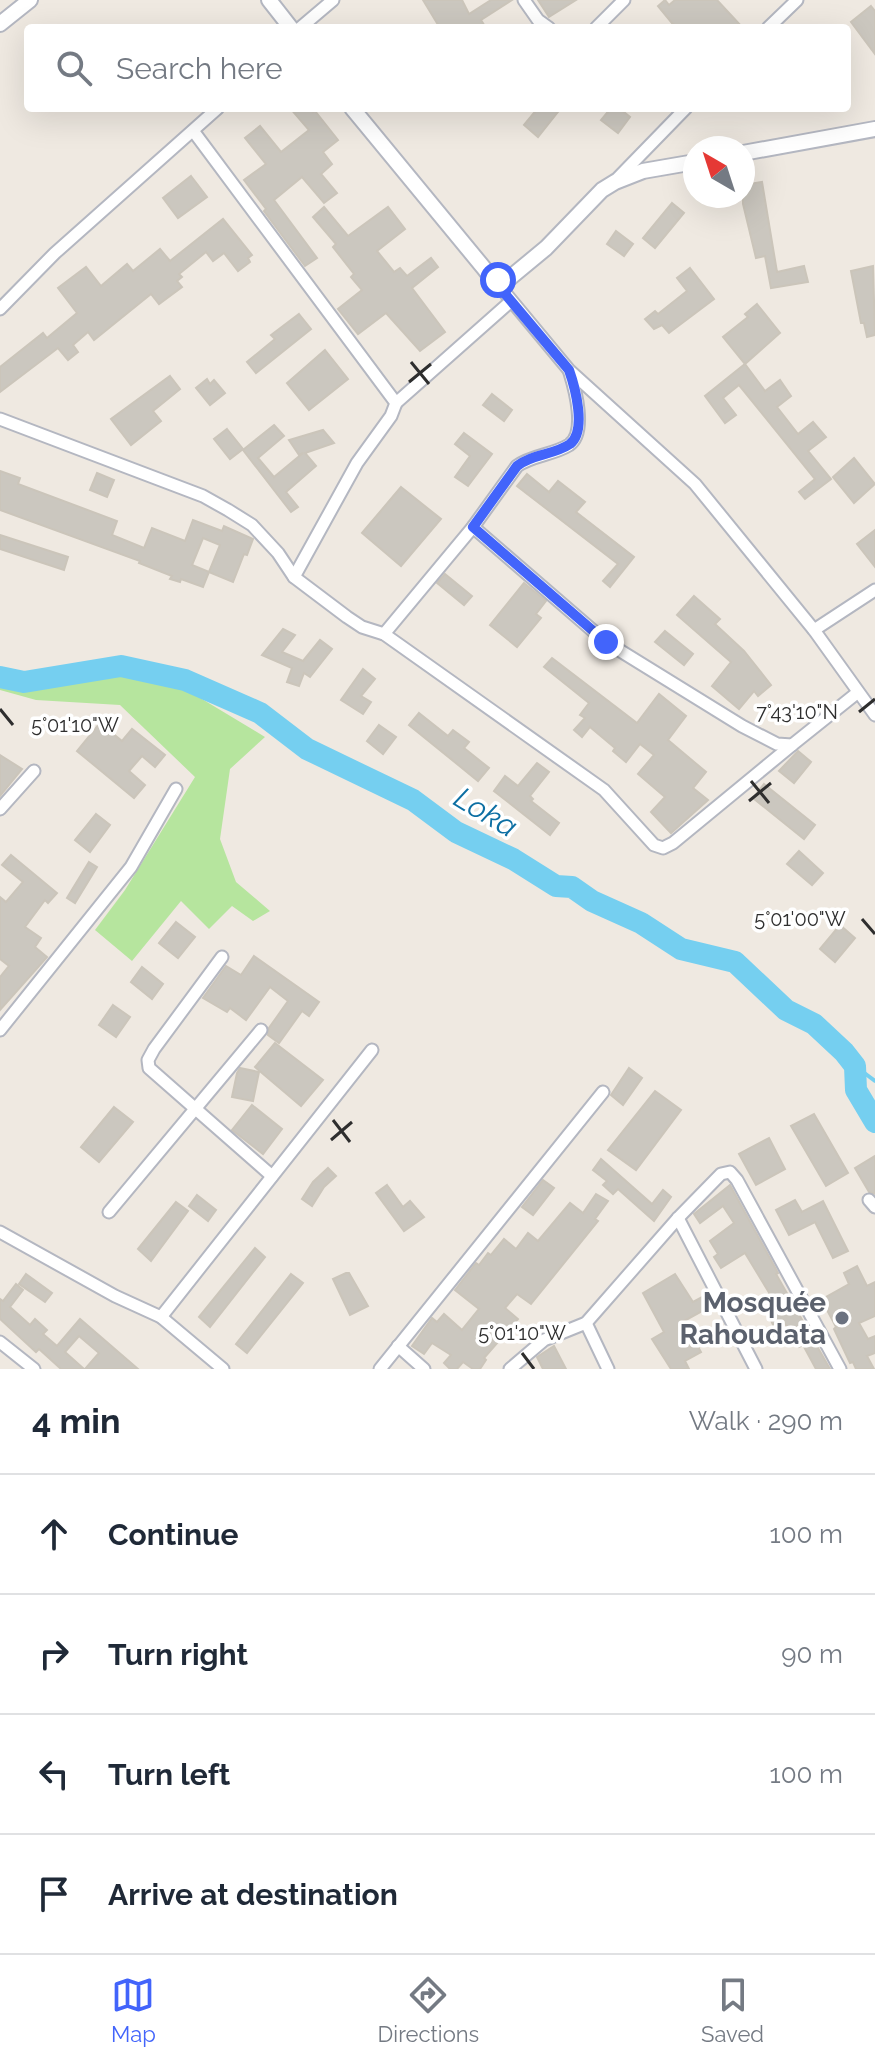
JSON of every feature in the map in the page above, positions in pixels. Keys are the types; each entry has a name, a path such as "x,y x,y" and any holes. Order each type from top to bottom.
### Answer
{"street":[{"path":"0,24 30,0"},
{"path":"269,0 288,24"},
{"path":"305,24 333,0"},
{"path":"524,0 544,24"},
{"path":"600,24 624,0"},
{"path":"772,24 797,0"},
{"path":"0,309 55,253 214,112"},
{"path":"355,112 569,370 695,484 814,630 875,715"},
{"path":"615,182 682,112"},
{"path":"755,151 875,129"},
{"path":"194,132 396,403"},
{"path":"490,276 506,281 546,248 602,190 615,182 643,171 683,164"},
{"path":"294,577 357,463 391,416 396,403 510,302"},
{"path":"384,634 473,527 517,466 526,459 569,445 575,438 578,408 569,370"},
{"path":"0,419 216,503 252,525 294,577 355,622 384,634 604,790 654,845 663,848 857,693"},
{"path":"473,527 606,642 742,726 777,744 792,745"},
{"path":"814,630 875,590"},
{"path":"0,809 34,771"},
{"path":"0,1030 131,867 176,789"},
{"path":"222,957 148,1060 149,1068 272,1176"},
{"path":"109,1212 261,1030"},
{"path":"161,1317 372,1050"},
{"path":"380,1369 603,1092"},
{"path":"510,1369 544,1340 586,1323 678,1218 721,1174 730,1172 840,1369"},
{"path":"678,1218 756,1369"},
{"path":"0,1232 115,1296 161,1317 223,1369"},
{"path":"586,1323 608,1369"},
{"path":"0,1342 34,1369"},
{"path":"398,1346 424,1369"}],"green space":[{"path":"104,667 187,690 265,737 230,769 220,839 236,882 270,911 253,921 232,906 209,929 181,901 132,961 95,930 125,890 195,777 120,705 36,700 0,690 0,671 14,674"}],"building":[{"path":"423,0 462,0 469,14 491,0 512,0 481,20 484,24 438,24"},
{"path":"538,0 576,0 549,17"},
{"path":"665,0 669,5 675,0 717,0 739,24 673,24 658,6"},
{"path":"871,6 875,11 875,54 851,22"},
{"path":"293,112 316,112 338,140 323,152 332,164 321,174 337,193 324,203 302,177 274,200 317,258 305,266 244,180 266,164 245,138 260,126 281,152 309,130"},
{"path":"535,112 558,112 538,137 524,125"},
{"path":"608,112 624,112 630,117 618,133 601,120"},
{"path":"191,176 207,197 178,218 163,198"},
{"path":"762,182 777,272 804,266 808,282 771,288 765,256 756,258 744,208 755,208 755,183"},
{"path":"672,203 684,213 655,248 643,238"},
{"path":"324,207 348,236 388,207 405,229 377,251 394,272 400,268 407,276 431,258 438,267 412,288 445,332 420,351 386,313 358,334 338,309 362,290 333,247 336,244 313,217"},
{"path":"223,219 252,255 248,258 250,262 238,271 224,253 213,261 206,252 179,274 182,277 177,281 182,287 159,304 151,294 94,340 88,332 73,345 78,352 68,360 58,348 0,392 0,367 43,333 47,338 77,313 58,288 86,267 101,286 127,264 133,271 160,249 170,261"},
{"path":"616,231 633,244 624,256 607,244"},
{"path":"873,266 875,335 867,337 864,323 861,323 851,271"},
{"path":"690,268 714,299 669,333 662,325 654,329 645,319 655,311 658,314 687,291 677,278"},
{"path":"757,304 780,333 745,364 723,337 748,317 745,314"},
{"path":"299,314 311,329 256,373 247,362 275,339 271,335"},
{"path":"325,350 348,379 309,410 287,383"},
{"path":"745,364 765,391 780,380 791,396 777,407 798,434 813,422 826,437 808,451 831,479 805,499 799,492 815,479 739,385 723,398 736,415 725,423 705,396"},
{"path":"170,376 180,389 153,411 161,421 131,445 111,419"},
{"path":"207,379 210,384 214,380 225,393 210,405 196,388"},
{"path":"492,394 512,410 504,421 483,405"},
{"path":"274,425 284,436 258,458 274,477 303,453 299,455 289,440 323,430 334,443 305,453 316,466 286,492 298,507 291,512 243,450"},
{"path":"227,429 243,449 230,459 214,439"},
{"path":"464,433 492,454 468,486 455,477 470,456 455,444"},
{"path":"854,458 875,484 854,503 833,477"},
{"path":"0,471 20,478 18,484 117,521 112,535 144,548 152,528 185,541 193,520 222,531 224,526 253,539 233,582 209,572 203,587 181,579 180,582 170,579 172,576 140,561 0,510","holes":["203,538 220,545 209,572 192,565"]},
{"path":"97,473 114,480 107,497 90,490"},
{"path":"527,474 549,492 558,481 585,502 576,512 634,557 610,587 603,581 618,564 517,486"},
{"path":"401,487 441,519 401,566 362,533"},
{"path":"875,530 875,567 857,544"},
{"path":"0,535 68,557 64,570 0,549"},
{"path":"445,574 472,596 464,605 437,583"},
{"path":"524,583 546,601 536,614 541,618 517,647 490,625"},
{"path":"694,596 720,619 715,624 744,651 771,685 758,696 754,691 739,709 712,686 731,662 677,615"},
{"path":"283,629 295,635 282,652 303,661 320,640 332,649 310,677 304,673 299,686 287,682 292,668 262,655"},
{"path":"665,631 693,654 684,665 655,642"},
{"path":"552,658 637,723 659,694 686,716 668,740 706,772 693,788 708,800 671,833 651,812 665,797 638,774 654,755 640,744 626,762 590,727 582,737 574,730 585,718 580,715 589,703 544,667"},
{"path":"363,669 375,679 361,696 371,702 363,714 341,700"},
{"path":"419,713 448,736 453,730 469,742 464,748 489,768 478,781 409,725"},
{"path":"100,723 122,741 132,729 165,755 155,767 142,756 129,771 145,785 134,798 77,751"},
{"path":"379,725 396,737 383,754 367,741"},
{"path":"798,751 811,762 794,783 779,771"},
{"path":"0,755 22,769 0,796"},
{"path":"537,763 549,772 530,796 531,801 559,823 550,835 494,791 505,776 518,786"},
{"path":"764,784 815,825 804,839 753,798"},
{"path":"96,814 110,825 90,852 75,840"},
{"path":"799,851 823,873 812,885 787,864"},
{"path":"11,855 57,893 48,903 45,900 25,927 41,938 35,947 47,957 0,1010 0,977 9,966 0,959 0,897 6,902 23,882 2,865"},
{"path":"89,862 97,867 75,903 67,898"},
{"path":"176,922 195,937 178,958 159,943"},
{"path":"840,925 855,938 835,962 820,949"},
{"path":"254,956 319,1002 309,1016 302,1011 279,1043 268,1035 269,1028 288,1001 270,987 246,1020 230,1008 227,1012 203,998 226,966 241,975"},
{"path":"142,967 163,984 152,999 131,982"},
{"path":"113,1005 130,1017 116,1037 99,1025"},
{"path":"275,1043 323,1080 301,1106 255,1067"},
{"path":"240,1068 259,1072 253,1101 232,1097"},
{"path":"629,1068 642,1078 623,1105 611,1095"},
{"path":"655,1091 681,1110 636,1170 608,1150"},
{"path":"252,1105 282,1129 263,1154 232,1130"},
{"path":"114,1107 133,1122 99,1162 81,1147"},
{"path":"814,1114 848,1173 826,1186 791,1126"},
{"path":"769,1138 785,1169 756,1185 739,1154"},
{"path":"875,1156 875,1194 869,1192 855,1168"},
{"path":"601,1159 652,1204 663,1190 671,1197 654,1221 618,1189 613,1194 603,1185 607,1181 593,1170"},
{"path":"328,1168 336,1176 324,1187 312,1206 302,1199 313,1182"},
{"path":"543,1180 554,1188 533,1215 522,1207"},
{"path":"387,1185 403,1207 410,1201 424,1217 404,1231 376,1193"},
{"path":"730,1185 830,1369 816,1369 803,1345 799,1347 783,1320 773,1325 768,1313 779,1309 745,1253 721,1268 714,1257 718,1254 710,1241 734,1223 723,1206 700,1223 694,1214"},
{"path":"596,1194 608,1201 595,1219 598,1221 531,1304 517,1294 505,1308 518,1319 484,1358 486,1360 480,1369 473,1369 463,1362 457,1369 450,1369 444,1363 451,1355 432,1343 424,1354 412,1346 432,1318 437,1322 444,1314 462,1330 479,1309 455,1290 476,1263 479,1265 488,1253 491,1255 504,1239 516,1249 528,1233 538,1241 570,1203 583,1213"},
{"path":"197,1195 216,1210 208,1221 189,1206"},
{"path":"795,1200 802,1212 823,1201 848,1251 833,1258 815,1222 789,1235 776,1210"},
{"path":"176,1202 188,1211 151,1261 138,1249"},
{"path":"255,1248 265,1257 210,1327 199,1317"},
{"path":"857,1266 867,1286 875,1282 875,1316 859,1323 868,1339 875,1336 875,1353 867,1356 874,1369 856,1369 853,1362 850,1363 834,1329 836,1327 819,1301 849,1284 844,1273"},
{"path":"349,1273 368,1306 350,1315 333,1279"},
{"path":"26,1274 52,1293 45,1302 19,1284"},
{"path":"291,1274 303,1283 247,1353 236,1344"},
{"path":"675,1274 693,1302 708,1294 713,1305 684,1321 701,1352 685,1361 689,1369 671,1369 652,1339 664,1332 643,1293"},
{"path":"16,1284 23,1290 10,1307 30,1325 35,1319 47,1330 43,1334 57,1346 80,1319 138,1369 85,1369 99,1353 79,1336 65,1352 84,1369 61,1369 39,1349 36,1352 0,1319 0,1299 3,1301"},
{"path":"554,1346 566,1369 543,1369 537,1357"}],"waterway":[{"name":"Loka","path":"0,677 24,682 121,666 185,680 260,713 307,749 413,800 456,832 513,859 556,886 572,887 592,901 641,923 681,949 735,962 786,1010 814,1024 844,1052 855,1066 856,1090 875,1122"},
{"path":"855,1066 875,1081"}],"place":[{"name":"Mosquée Rahoudata","path":"842,1318"}],"route":[{"path":"498,280 490,276 569,370 579,422 575,438 569,445 526,459 517,466 473,527 606,642"}]}
